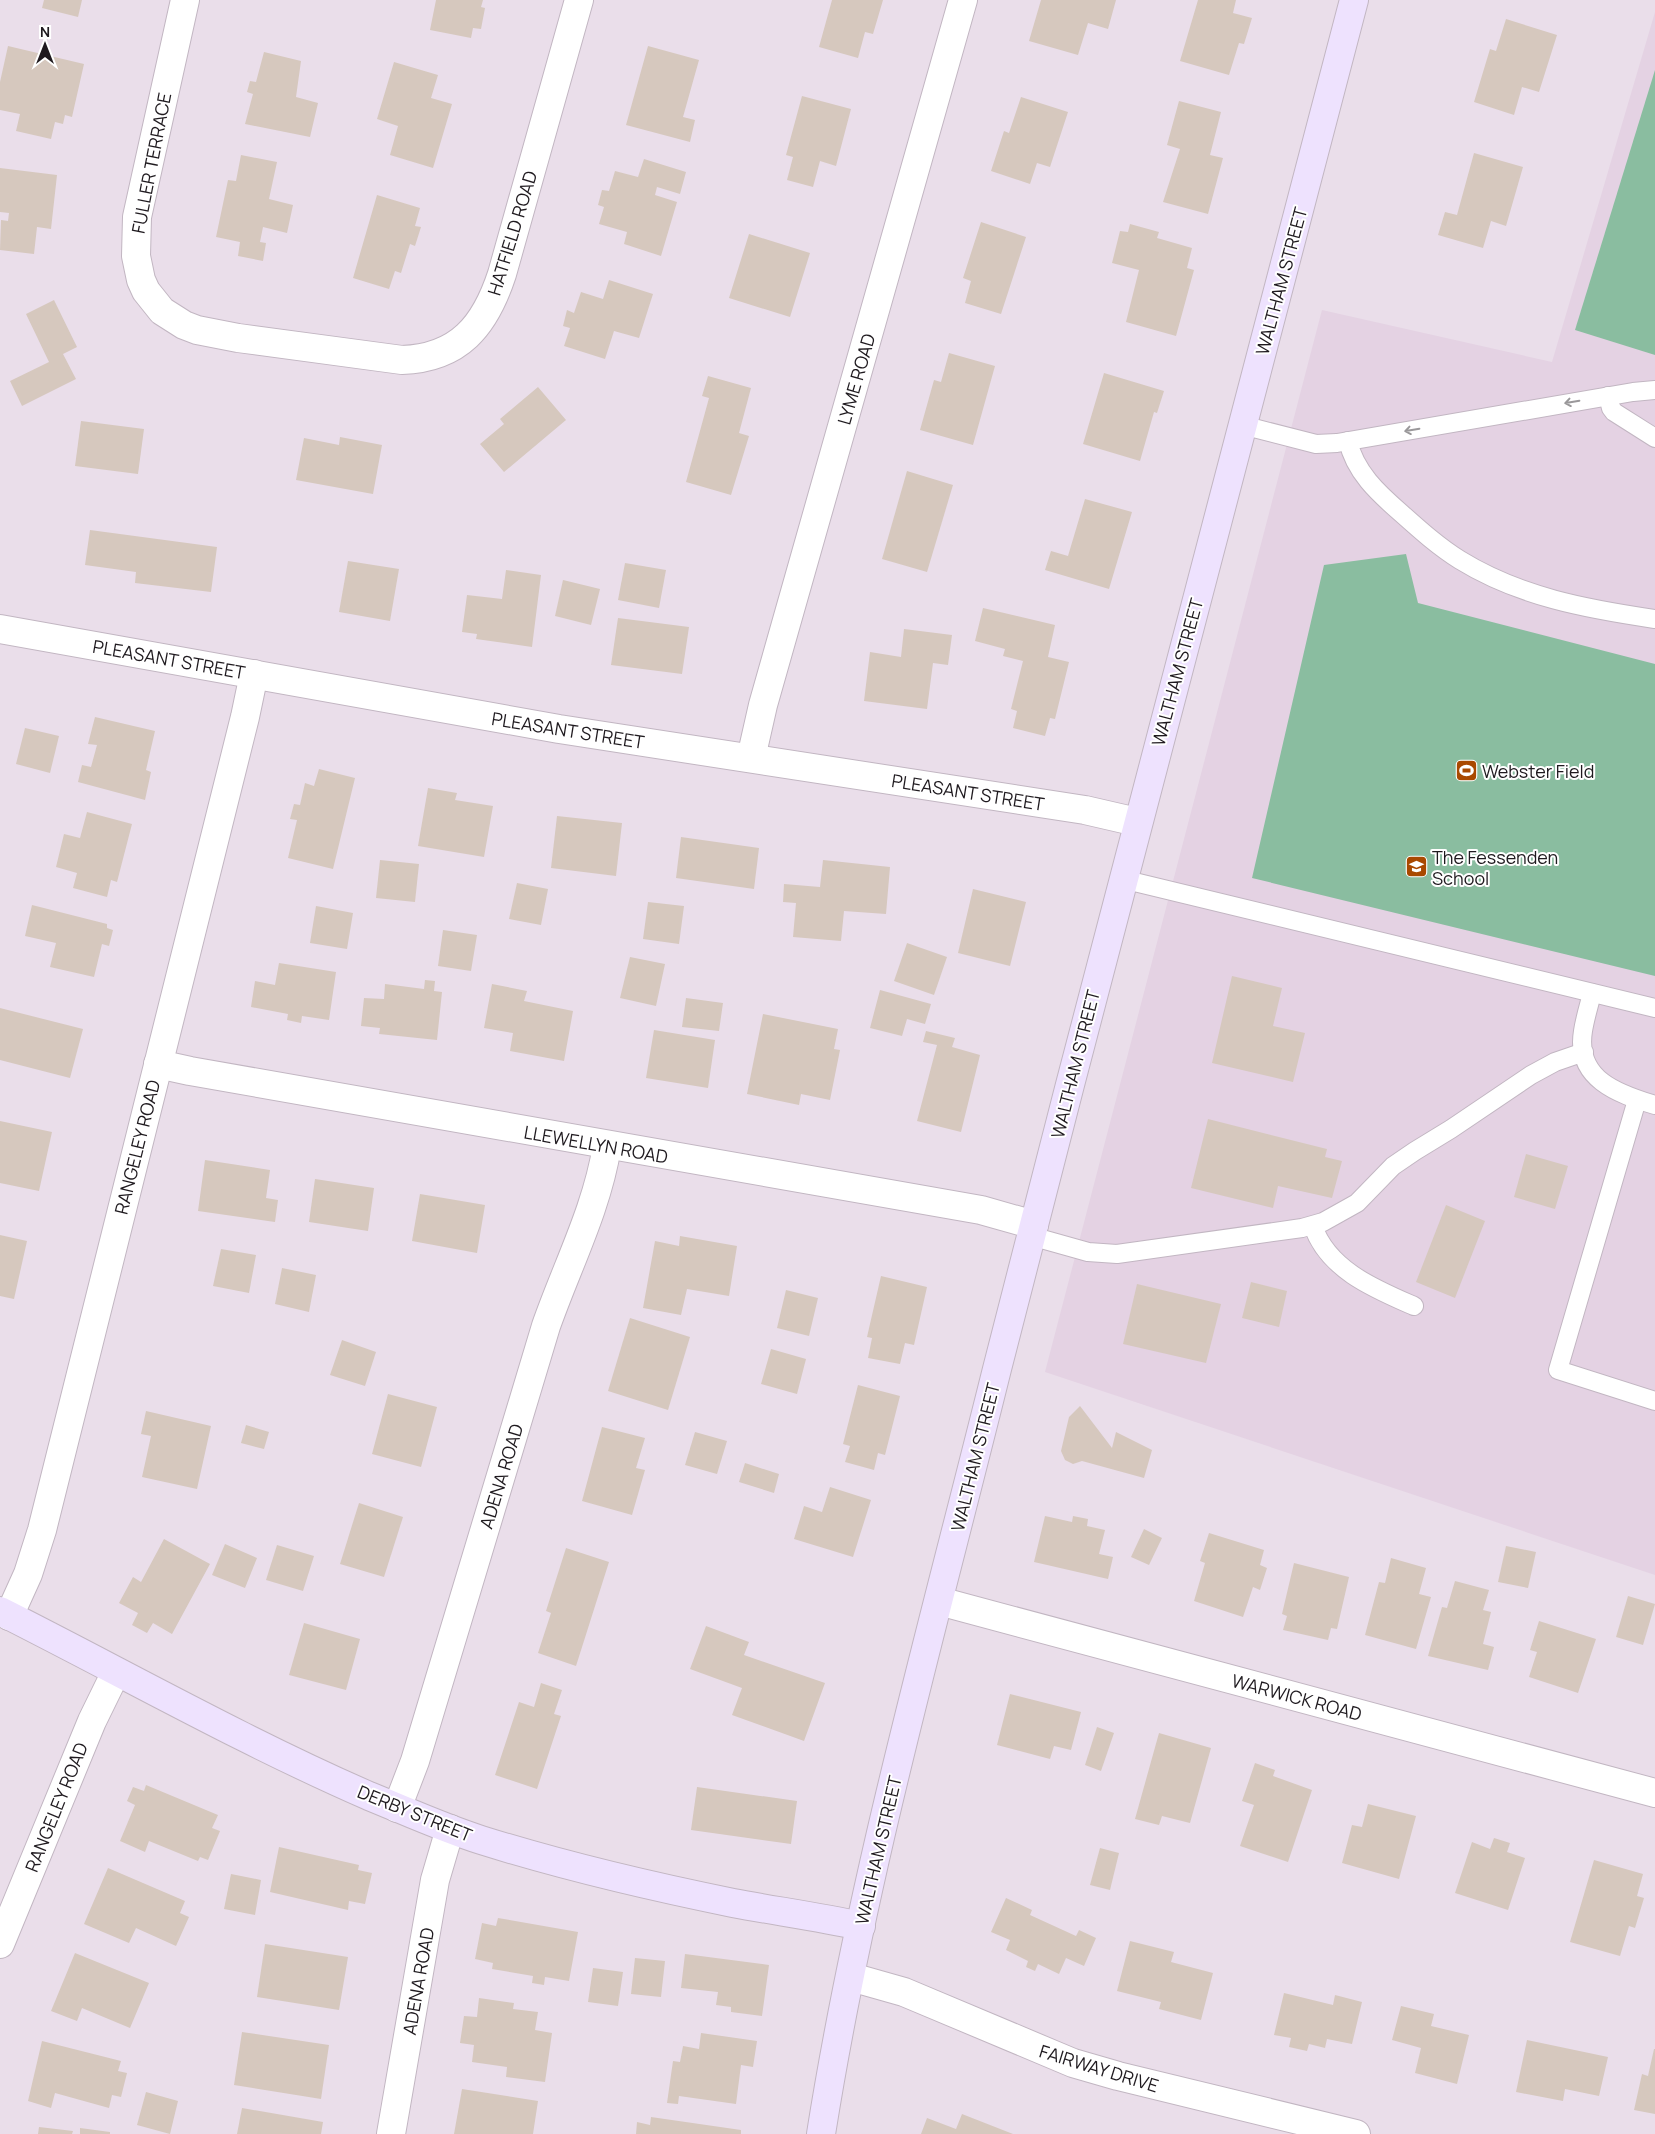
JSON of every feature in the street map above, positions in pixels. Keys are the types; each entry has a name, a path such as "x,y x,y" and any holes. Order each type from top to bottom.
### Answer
{"main road":[{"name":"WALTHAM STREET","path":"821,2134 861,1926 884,1820 1122,880 1354,0"},
{"name":"DERBY STREET","path":"5,1614 276,1753 397,1808 450,1829 548,1860 636,1882 735,1903 861,1926"}],"street":[{"name":"FULLER TERRACE","path":"185,0 140,204 135,244 138,268 153,301 162,311 184,325 224,336 285,345"},
{"name":"HATFIELD ROAD","path":"285,345 388,359 416,360 441,354 473,332 492,300 500,280 579,0"},
{"name":"LYME ROAD","path":"751,758 761,713 963,0"},
{"name":"PLEASANT STREET","path":"0,629 526,724 1085,810 1137,822"},
{"name":"RANGELEY ROAD","path":"5,1614 28,1574 42,1530 245,717 254,674"},
{"name":"LLEWELLYN ROAD","path":"158,1064 607,1146 982,1210 1032,1231"},
{"name":"ADENA ROAD","path":"397,1808 415,1761 546,1326 596,1196 607,1146"},
{"name":"WARWICK ROAD","path":"939,1601 1655,1793"},
{"name":"RANGELEY ROAD","path":"0,1944 92,1721 116,1672"},
{"name":"ADENA ROAD","path":"391,2134 435,1880 450,1829"},
{"name":"FAIRWAY DRIVE","path":"851,1977 904,1992 1073,2063 1118,2076 1356,2134"}],"lane":[{"path":"1242,425 1316,444 1348,441 1608,396 1655,390"},
{"path":"1608,396 1614,412 1655,438"},
{"path":"1348,441 1353,459 1362,474 1372,485 1415,526 1460,560 1492,578 1534,595 1569,605 1655,619"},
{"path":"1122,880 1655,1008"},
{"path":"1592,993 1583,1031 1584,1052 1590,1070 1601,1082 1624,1096 1655,1105"},
{"path":"1032,1231 1088,1252 1117,1254 1313,1226 1335,1217 1357,1203 1393,1166 1531,1075 1555,1062 1584,1052"},
{"path":"1637,1100 1558,1370 1655,1401"},
{"path":"1313,1226 1321,1244 1347,1270 1375,1288 1414,1306"}],"shaded area":[{"name":"The Fessenden School","path":"1655,12 1655,1575 1045,1372 1322,310 1552,362"}],"green space":[{"path":"1655,70 1655,355 1575,330"},
{"name":"Webster Field","path":"1406,554 1418,603 1655,664 1655,976 1252,878 1324,565"}],"building":[{"path":"44,0 82,0 78,17 42,8"},
{"path":"436,0 483,0 481,7 485,8 481,29 473,28 471,38 430,30"},
{"path":"832,0 883,0 873,34 865,32 858,58 819,47"},
{"path":"1041,0 1116,0 1108,29 1088,23 1078,55 1029,41"},
{"path":"1198,0 1236,0 1233,13 1252,18 1244,44 1239,43 1229,75 1180,61"},
{"path":"1506,19 1557,35 1539,92 1522,87 1514,115 1474,102 1490,49 1496,51"},
{"path":"8,46 84,64 72,117 65,115 63,124 55,122 51,139 16,131 20,114 0,110 0,82"},
{"path":"648,46 699,60 683,117 695,120 690,142 626,125"},
{"path":"264,52 301,61 296,97 318,103 310,137 245,124 253,94 247,92 250,81 256,82"},
{"path":"394,62 438,75 431,98 452,104 433,168 390,155 398,126 377,119"},
{"path":"802,96 851,109 836,166 820,161 813,187 787,180 793,157 786,155"},
{"path":"1021,97 1068,112 1050,167 1037,163 1030,184 991,171 1004,131 1009,133"},
{"path":"1179,101 1221,112 1210,155 1223,158 1208,214 1163,202 1180,149 1167,145"},
{"path":"1474,153 1523,167 1506,226 1491,221 1483,248 1438,235 1445,212 1457,215"},
{"path":"241,155 277,162 269,199 293,205 287,233 263,227 260,242 266,243 263,261 238,256 240,242 216,237 228,180 236,181"},
{"path":"644,159 686,172 680,194 657,187 655,195 677,202 661,256 624,244 627,232 599,224 604,207 598,205 602,190 609,191 615,171 638,177"},
{"path":"0,168 57,175 51,229 37,227 34,254 0,250 1,220 8,221 9,213 0,212"},
{"path":"377,195 420,208 415,226 421,227 415,246 410,244 401,273 395,271 389,289 353,278"},
{"path":"981,222 1026,237 1001,314 965,303 971,281 963,278"},
{"path":"1130,224 1159,232 1157,238 1192,248 1187,268 1194,270 1176,336 1126,322 1139,270 1112,263 1120,231 1128,232"},
{"path":"749,234 810,253 790,317 729,298"},
{"path":"609,280 653,294 639,338 614,331 605,359 564,346 570,328 563,326 567,310 574,313 581,292 603,299"},
{"path":"54,300 77,347 63,354 76,379 22,406 10,381 49,362 26,314"},
{"path":"949,353 995,366 973,445 920,430 934,380 941,382"},
{"path":"1104,373 1164,391 1157,413 1154,412 1140,461 1083,444"},
{"path":"708,376 751,388 739,433 749,436 731,495 686,482 709,398 702,396"},
{"path":"538,387 566,420 504,472 480,444 504,424 500,419"},
{"path":"81,421 144,429 138,474 75,466"},
{"path":"340,437 382,445 373,494 296,480 304,438 339,445"},
{"path":"907,471 953,485 927,572 882,559"},
{"path":"1085,499 1132,512 1109,589 1045,570 1051,551 1068,556"},
{"path":"90,530 217,547 211,592 135,583 136,572 85,565"},
{"path":"348,561 399,569 390,621 339,612"},
{"path":"625,563 666,570 659,608 618,600"},
{"path":"506,570 541,575 532,647 476,639 477,634 462,632 467,595 502,599"},
{"path":"563,580 600,589 591,625 555,616"},
{"path":"983,608 1055,625 1048,657 1069,662 1055,719 1050,718 1045,736 1013,728 1017,711 1011,709 1023,661 1003,656 1005,649 975,641"},
{"path":"618,618 689,627 682,674 611,665"},
{"path":"904,629 952,635 948,665 933,663 927,709 864,701 870,652 901,657"},
{"path":"95,717 155,731 146,770 151,772 145,800 78,782 82,765 91,767 97,745 88,744"},
{"path":"25,728 59,736 50,773 16,764"},
{"path":"319,769 355,778 333,869 288,858 297,820 290,819 294,804 300,805 305,783 314,786"},
{"path":"428,788 457,793 455,800 493,806 484,857 418,846"},
{"path":"87,812 132,824 117,882 111,880 107,897 73,888 77,873 56,867 64,834 80,838"},
{"path":"557,816 622,823 616,876 551,868"},
{"path":"681,837 759,848 754,889 676,878"},
{"path":"380,860 419,864 415,902 376,898"},
{"path":"823,860 890,867 886,914 844,911 841,941 793,937 796,903 783,902 784,884 820,887"},
{"path":"517,883 548,889 541,925 509,919"},
{"path":"973,889 1026,902 1010,966 958,953"},
{"path":"648,902 684,906 679,944 643,939"},
{"path":"32,905 107,924 107,928 113,930 109,946 102,944 94,977 50,967 56,943 25,936"},
{"path":"316,906 353,913 347,949 310,943"},
{"path":"443,930 477,935 471,971 438,966"},
{"path":"907,943 947,957 934,995 894,981"},
{"path":"630,957 665,964 656,1006 620,998"},
{"path":"279,963 336,972 329,1020 302,1016 301,1023 287,1020 288,1014 251,1007 255,981 275,985"},
{"path":"1232,976 1282,988 1273,1026 1305,1033 1293,1082 1212,1063"},
{"path":"425,980 435,981 434,991 442,992 437,1040 379,1034 380,1028 361,1026 364,998 384,999 385,984 424,989"},
{"path":"492,984 527,991 524,1001 573,1011 564,1061 510,1051 513,1033 484,1028"},
{"path":"880,990 931,1004 925,1024 907,1019 902,1036 870,1028"},
{"path":"686,998 723,1003 719,1031 682,1027"},
{"path":"0,1008 83,1029 70,1078 0,1060"},
{"path":"763,1014 838,1029 834,1049 840,1050 830,1100 801,1094 799,1105 747,1094"},
{"path":"654,1030 715,1040 708,1088 646,1078"},
{"path":"926,1031 955,1038 952,1047 980,1055 961,1132 917,1121 937,1045 923,1042"},
{"path":"1208,1119 1327,1149 1325,1157 1342,1161 1332,1198 1278,1186 1273,1208 1191,1188"},
{"path":"0,1121 52,1132 39,1191 0,1183"},
{"path":"1526,1154 1568,1166 1555,1209 1514,1197"},
{"path":"205,1160 270,1170 266,1198 278,1200 275,1222 198,1211"},
{"path":"315,1179 374,1188 368,1231 309,1222"},
{"path":"420,1194 485,1205 477,1253 412,1241"},
{"path":"1446,1205 1485,1221 1455,1298 1416,1282"},
{"path":"0,1235 27,1241 14,1299 0,1296"},
{"path":"680,1236 737,1246 729,1296 687,1289 681,1315 643,1308 655,1241 679,1246"},
{"path":"221,1249 256,1255 249,1293 213,1286"},
{"path":"282,1268 316,1275 309,1312 275,1304"},
{"path":"881,1276 927,1287 914,1345 905,1343 900,1364 868,1358 872,1338 867,1337"},
{"path":"1251,1282 1287,1291 1279,1327 1242,1318"},
{"path":"1137,1284 1221,1304 1206,1363 1123,1344"},
{"path":"786,1290 818,1298 809,1336 777,1328"},
{"path":"630,1318 690,1337 668,1410 608,1391"},
{"path":"342,1340 376,1352 365,1386 330,1375"},
{"path":"771,1349 806,1359 797,1394 761,1384"},
{"path":"858,1385 900,1396 885,1455 878,1453 874,1470 845,1462 850,1446 843,1444"},
{"path":"388,1394 437,1407 421,1467 372,1454"},
{"path":"1080,1406 1112,1448 1116,1432 1152,1450 1144,1478 1082,1461 1073,1464 1065,1460 1061,1451 1069,1417"},
{"path":"146,1411 211,1426 197,1489 142,1477 151,1436 141,1434"},
{"path":"246,1425 269,1432 264,1449 241,1443"},
{"path":"602,1427 645,1438 636,1468 645,1470 632,1515 582,1501"},
{"path":"695,1432 727,1441 717,1474 685,1465"},
{"path":"745,1463 779,1474 774,1493 739,1482"},
{"path":"830,1487 871,1500 853,1557 794,1539 804,1506 822,1512"},
{"path":"359,1503 403,1517 384,1577 340,1564"},
{"path":"1045,1516 1072,1522 1073,1516 1088,1519 1087,1526 1105,1530 1099,1554 1113,1557 1108,1579 1034,1562"},
{"path":"1144,1529 1162,1538 1149,1565 1131,1557"},
{"path":"1209,1533 1264,1550 1260,1565 1267,1568 1260,1590 1253,1587 1243,1617 1194,1601 1205,1563 1200,1561"},
{"path":"164,1539 210,1564 172,1634 153,1623 147,1633 132,1625 138,1613 119,1603 133,1577 141,1582"},
{"path":"225,1544 257,1558 245,1588 212,1575"},
{"path":"277,1545 314,1556 303,1591 266,1580"},
{"path":"1506,1546 1536,1552 1528,1588 1498,1582"},
{"path":"566,1548 609,1562 576,1666 538,1653 551,1613 546,1611"},
{"path":"1391,1558 1426,1568 1419,1594 1431,1597 1416,1649 1365,1635 1379,1582 1385,1583"},
{"path":"1294,1563 1349,1577 1337,1629 1331,1628 1328,1640 1283,1630 1287,1616 1282,1614"},
{"path":"1455,1581 1489,1590 1483,1610 1491,1612 1483,1644 1494,1647 1488,1670 1428,1656 1442,1607 1447,1608"},
{"path":"1628,1596 1655,1604 1643,1645 1616,1637"},
{"path":"1539,1621 1596,1639 1578,1693 1529,1677 1537,1652 1530,1650"},
{"path":"304,1623 360,1639 346,1690 289,1675"},
{"path":"706,1626 749,1642 744,1655 825,1683 804,1741 732,1715 742,1688 690,1669"},
{"path":"541,1683 562,1690 554,1714 561,1716 537,1789 495,1775 519,1702 534,1707"},
{"path":"1010,1694 1081,1712 1071,1750 1054,1746 1050,1759 997,1745"},
{"path":"1097,1727 1114,1733 1101,1771 1085,1765"},
{"path":"1159,1733 1211,1748 1190,1823 1162,1816 1159,1825 1135,1819"},
{"path":"1255,1763 1275,1770 1273,1776 1312,1790 1288,1862 1240,1846 1254,1805 1242,1801"},
{"path":"146,1785 218,1815 212,1828 220,1831 208,1860 200,1857 198,1861 149,1841 145,1852 120,1841 135,1805 127,1801 133,1787 144,1791"},
{"path":"697,1787 797,1801 791,1844 691,1830"},
{"path":"1368,1804 1416,1816 1399,1879 1342,1863 1352,1825 1362,1827"},
{"path":"1494,1838 1510,1843 1507,1852 1525,1858 1508,1910 1455,1893 1472,1842 1490,1849"},
{"path":"279,1847 359,1865 358,1870 372,1873 365,1904 349,1901 348,1910 270,1892"},
{"path":"1100,1848 1119,1853 1110,1890 1090,1885"},
{"path":"1594,1860 1643,1874 1637,1896 1644,1898 1635,1928 1629,1926 1620,1956 1570,1942"},
{"path":"108,1868 185,1901 180,1913 189,1917 176,1946 136,1928 129,1943 84,1924"},
{"path":"231,1874 261,1880 255,1915 224,1909"},
{"path":"1006,1898 1032,1910 1030,1915 1076,1936 1079,1930 1096,1938 1084,1966 1066,1958 1059,1974 1038,1964 1035,1971 1026,1967 1028,1961 1006,1950 1010,1940 991,1932"},
{"path":"498,1918 578,1932 569,1981 545,1977 544,1985 532,1983 533,1976 492,1969 493,1963 475,1959 482,1923 496,1926"},
{"path":"1130,1941 1174,1952 1171,1962 1213,1973 1201,2020 1159,2009 1161,2002 1117,1991"},
{"path":"265,1944 348,1957 339,2010 257,1997"},
{"path":"75,1953 149,1983 130,2028 82,2008 77,2021 51,2011"},
{"path":"685,1954 769,1965 762,2016 731,2012 731,2007 716,2005 718,1992 681,1988"},
{"path":"635,1958 665,1961 661,1997 631,1994"},
{"path":"593,1968 623,1972 618,2006 588,2002"},
{"path":"1284,1993 1333,2005 1335,1995 1362,2002 1352,2044 1327,2039 1325,2048 1309,2044 1307,2051 1289,2047 1291,2038 1274,2035"},
{"path":"479,1998 514,2003 513,2009 538,2012 535,2030 552,2033 545,2082 506,2077 507,2067 472,2062 474,2045 460,2043 464,2016 477,2017"},
{"path":"1401,2006 1434,2014 1431,2026 1469,2035 1457,2084 1415,2073 1421,2048 1392,2040"},
{"path":"242,2032 329,2045 321,2099 234,2085"},
{"path":"701,2033 757,2041 753,2067 741,2065 736,2104 679,2096 678,2104 667,2103 673,2061 680,2062 683,2046 699,2049"},
{"path":"1527,2040 1608,2057 1599,2096 1565,2089 1563,2101 1516,2092"},
{"path":"42,2041 121,2061 118,2071 127,2073 121,2097 112,2095 109,2108 55,2093 51,2108 28,2101"},
{"path":"1654,2049 1655,2114 1634,2110 1642,2074 1648,2076"},
{"path":"462,2089 538,2101 533,2134 454,2134"},
{"path":"146,2092 178,2101 170,2134 137,2125"},
{"path":"242,2108 323,2122 321,2134 237,2134"},
{"path":"962,2114 1013,2134 921,2134 927,2118 956,2129"},
{"path":"651,2117 741,2130 741,2134 636,2134 637,2122 650,2125"},
{"path":"39,2127 73,2131 72,2134 38,2134"},
{"path":"80,2128 110,2132 110,2134 80,2134"}],"place":[{"name":"Webster Field","path":"1466,771"},
{"name":"The Fessenden School","path":"1416,867"}]}
